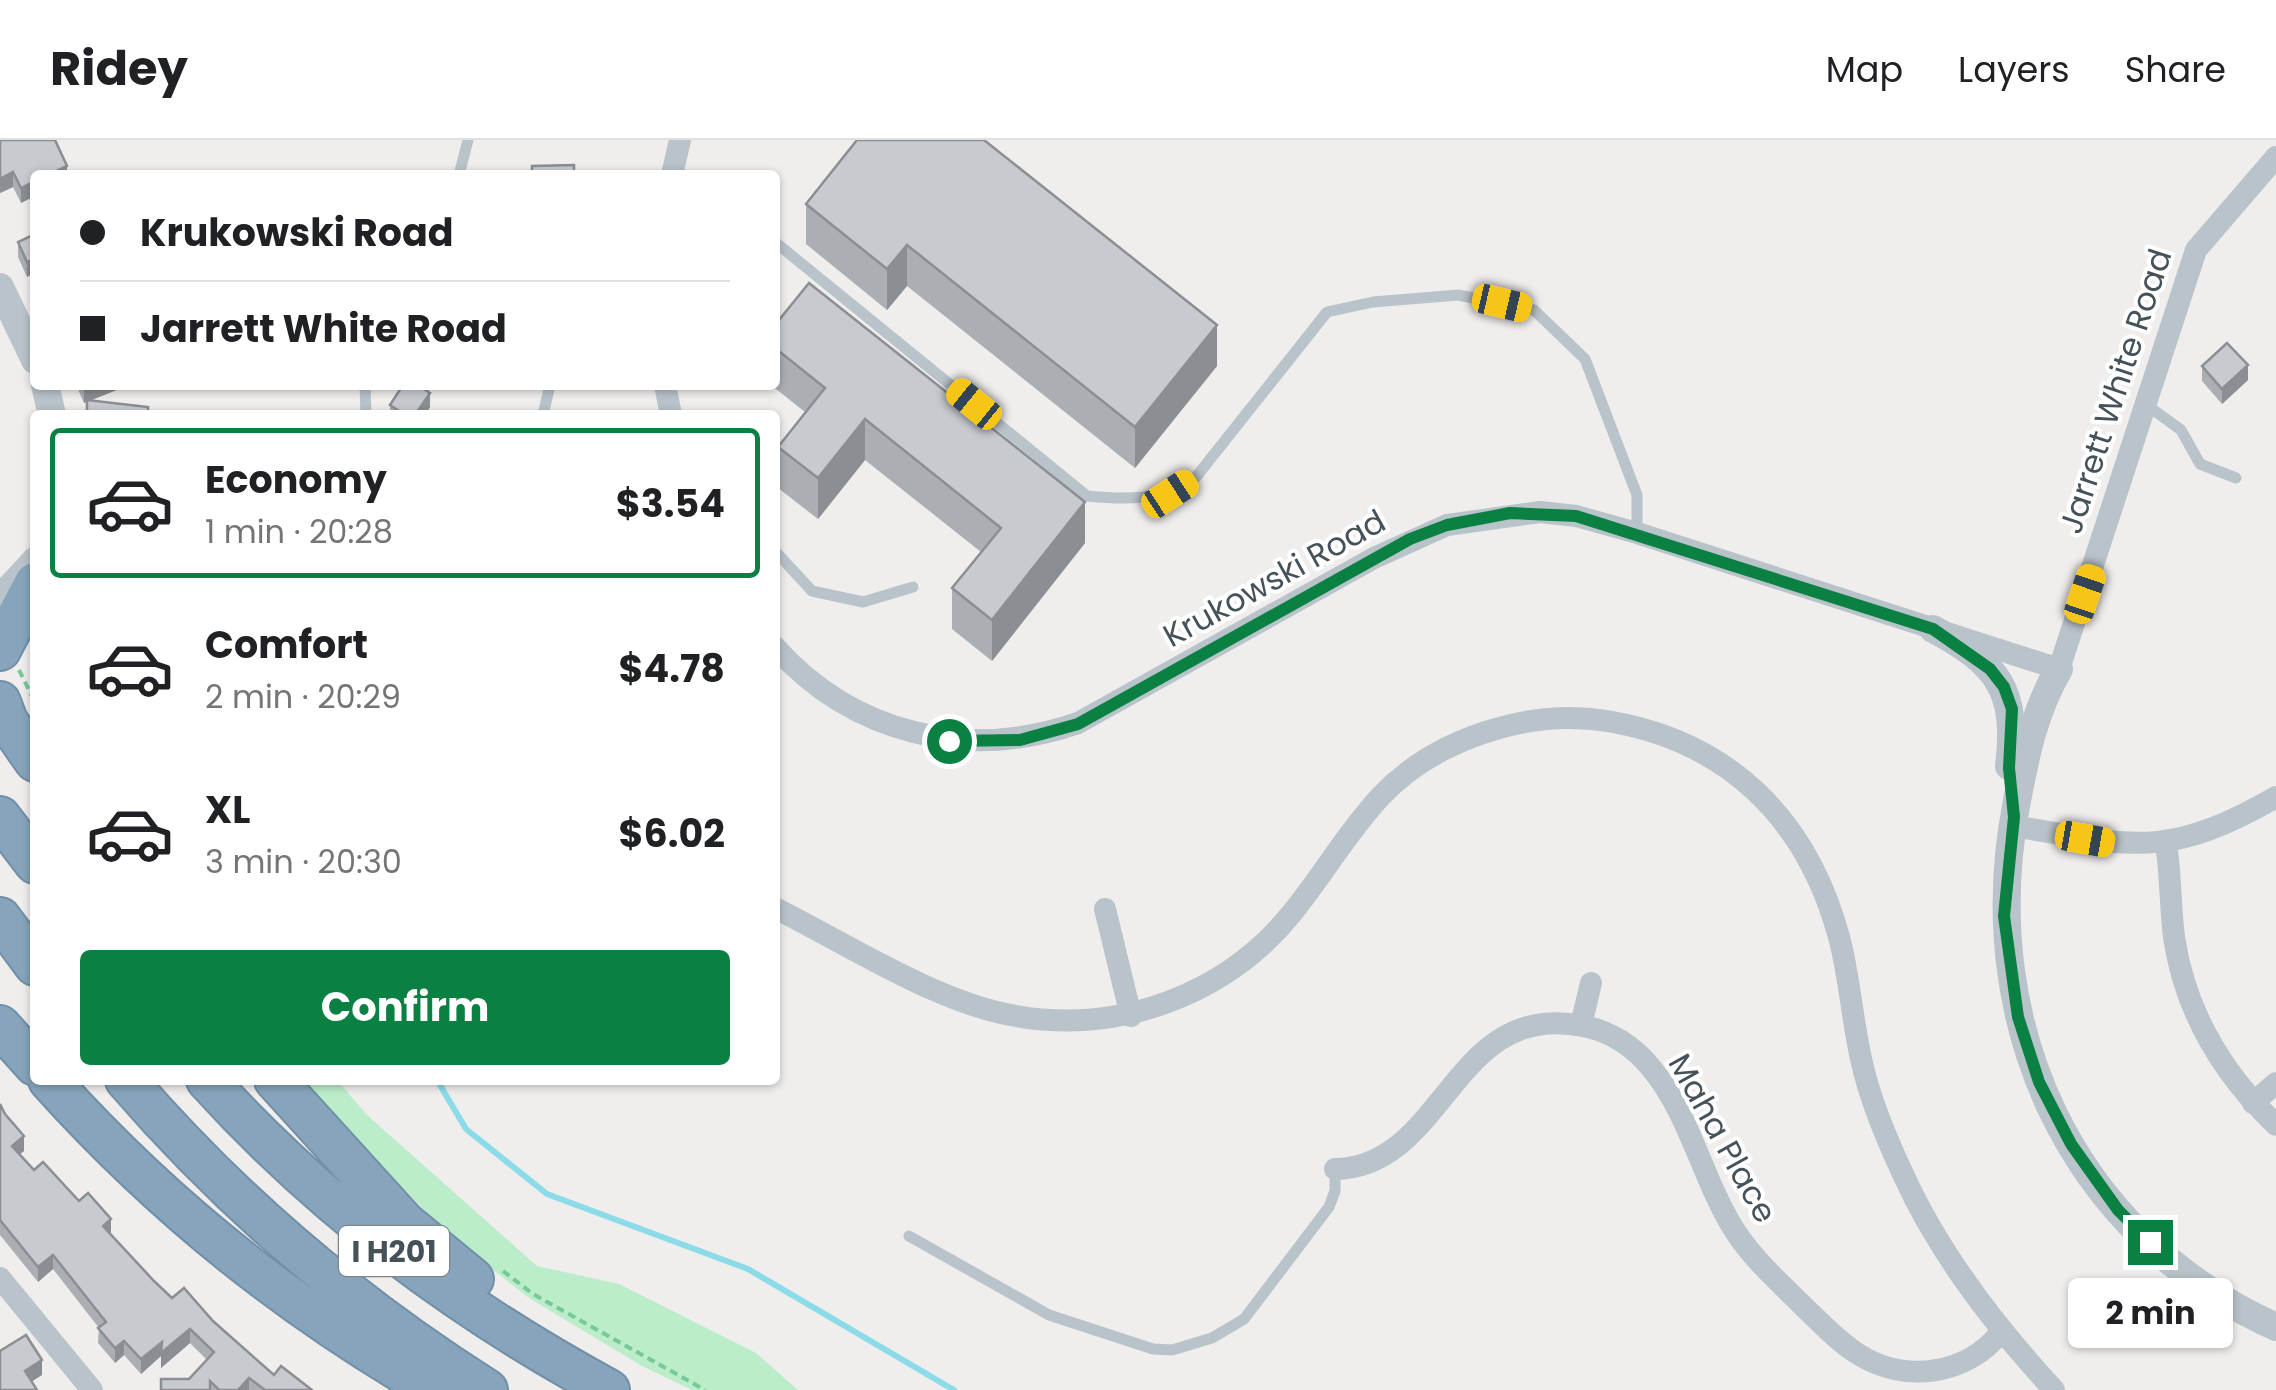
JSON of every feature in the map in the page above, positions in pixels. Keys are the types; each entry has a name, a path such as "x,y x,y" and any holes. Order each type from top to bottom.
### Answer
{"highway":[{"path":"8,657 30,597"},
{"path":"0,702 6,720 30,754"},
{"path":"0,733 30,774"},
{"path":"0,817 30,856"},
{"path":"0,918 30,958"},
{"path":"0,1026 30,1059"},
{"path":"54,1085 144,1180 210,1240 349,1339 433,1390"},
{"name":"I H201","path":"131,1085 202,1162 310,1264 430,1354 487,1390"},
{"name":"I H201","path":"212,1085 298,1172 413,1266 538,1350 608,1390"},
{"path":"280,1085 405,1223 608,1390"}],"street":[{"path":"673,170 680,140"},
{"name":"Jarrett White Road","path":"2276,157 2196,250 2059,669 2060,706 2036,775 2013,822 2006,882 2006,951 2018,1017 2053,1112 2090,1174 2150,1242 2241,1311 2276,1327"},
{"path":"1,291 30,350"},
{"path":"0,338 17,349 30,366"},
{"name":"Krukowski Road","path":"780,652 822,690 890,726 949,741 1020,740 1078,724 1374,558 1447,525 1540,512 1576,516 1637,533 2059,669"},
{"path":"0,599 30,566"},
{"path":"1933,629 1975,656 2004,687 2012,709 2009,768 2013,822 2109,843 2166,844 2221,828 2276,797"},
{"path":"780,910 966,1003 1036,1020 1130,1016 1192,992 1251,954 1292,913 1378,798 1410,771 1457,745 1524,722 1577,718 1632,726 1682,742 1749,785 1800,839 1839,937 1862,1066 1903,1174 2001,1332 2054,1390"},
{"path":"2166,844 2180,970 2210,1044 2253,1103 2276,1125"},
{"path":"1105,909 1130,1016"},
{"path":"1581,1026 1591,984"},
{"name":"Maha Place","path":"1335,1169 1364,1166 1392,1153 1466,1066 1494,1042 1527,1027 1581,1026 1614,1036 1653,1069 1745,1245 1858,1354 1891,1368 1943,1370 1986,1350 2001,1332"},
{"path":"2253,1103 2276,1083"},
{"path":"0,1278 92,1390"}],"lane":[{"path":"460,170 468,140"},
{"path":"780,246 1087,496 1126,500 1170,494 1196,478 1327,312 1372,302 1458,295 1534,310 1585,359 1637,495 1637,533"},
{"path":"2148,406 2181,430 2200,464 2236,478"},
{"path":"780,556 812,591 863,602 913,587"},
{"path":"910,1236 1049,1315 1153,1349 1172,1350 1222,1334 1254,1308 1328,1206 1335,1192 1335,1169"}],"path":[{"path":"8,657 30,694"},
{"path":"502,1270 533,1294 705,1390"}],"green space":[{"path":"300,1085 341,1085 367,1115 537,1266 619,1284 756,1353 798,1390 692,1390 642,1366 529,1298 423,1215 425,1211"}],"building":[{"path":"0,140 55,140 67,166 59,170 30,170 30,184 21,188 13,172 0,179"},
{"path":"857,140 984,140 1217,325 1135,427 907,245 887,269 806,204"},
{"path":"574,165 574,170 532,170 532,166"},
{"path":"30,236 30,261 27,262 18,242"},
{"path":"809,283 1085,502 992,620 952,588 1001,528 865,419 818,478 780,449 825,388 780,352 780,319"},
{"path":"2227,343 2248,365 2222,389 2202,366"},
{"path":"400,390 430,393 418,410 398,410 390,405"},
{"path":"87,400 148,407 148,410 87,410"},
{"path":"0,1104 24,1136 12,1146 34,1170 43,1162 79,1201 88,1193 111,1219 103,1226 172,1298 184,1288 213,1321 274,1375 281,1366 312,1390 265,1390 249,1378 238,1390 219,1390 210,1381 210,1390 161,1390 161,1379 189,1379 214,1352 190,1329 161,1353 162,1342 141,1359 124,1341 115,1348 98,1328 106,1322 53,1255 38,1267 0,1220"},
{"path":"26,1335 42,1360 25,1371 37,1390 0,1390 0,1351"}],"waterway":[{"path":"440,1085 466,1129 547,1194 748,1269 954,1390"}],"route":[{"path":"949,741 1020,740 1078,724 1410,539 1447,525 1510,513 1576,516 1933,629 1990,669 2004,687 2012,709 2009,768 2014,817 2006,882 2006,951 2018,1017 2039,1082 2090,1174 2150,1242"}]}
